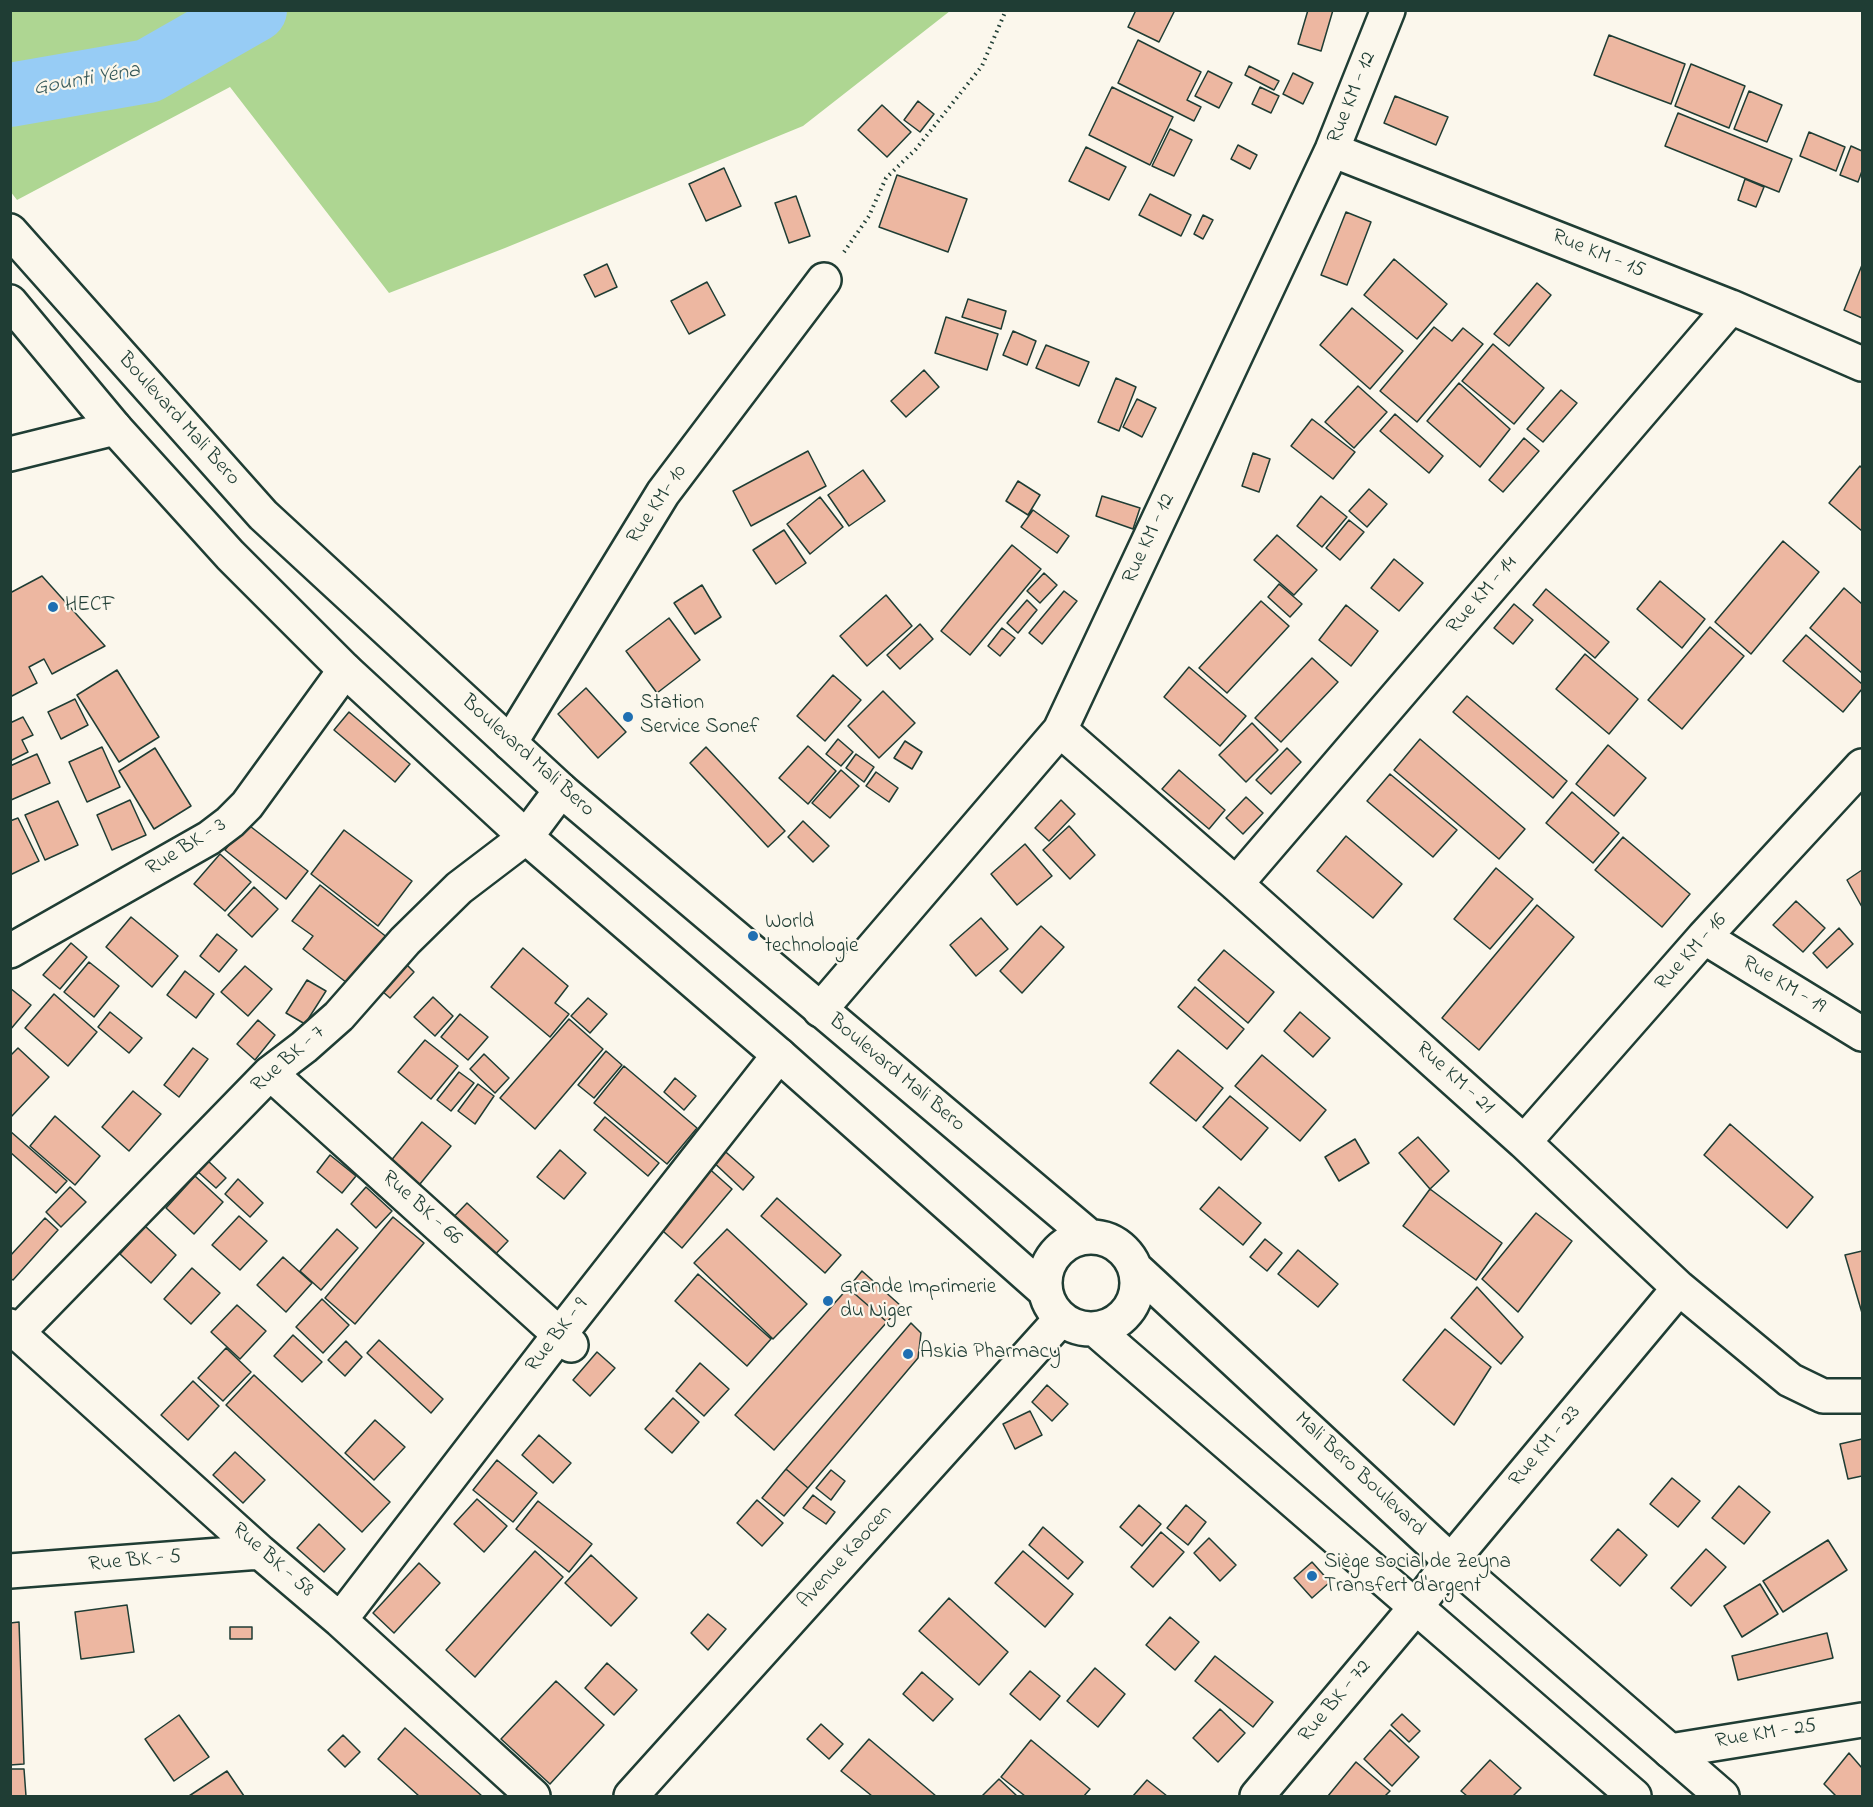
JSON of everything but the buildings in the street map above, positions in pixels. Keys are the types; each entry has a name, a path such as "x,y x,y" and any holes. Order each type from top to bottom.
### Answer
{"street":[{"name":"Rue KM - 12","path":"820,1010 1060,730 1332,150 1388,10"},
{"name":"Rue KM - 15","path":"1332,150 1731,307 1863,364"},
{"name":"Boulevard Mali Bero","path":"10,231 263,515 561,790 1089,1236"},
{"name":"Rue KM- 10","path":"510,743 663,493 824,280"},
{"path":"10,302 115,428 230,555 345,670 526,837 779,1055 1053,1305 1074,1327 1096,1330 1112,1325 1125,1316 1137,1292 1138,1281 1135,1268 1122,1248 1104,1238 1089,1236 1073,1240 1058,1250 1048,1265 1045,1275 1053,1305"},
{"name":"Rue KM - 14","path":"1236,884 1731,307"},
{"path":"10,454 115,428"},
{"name":"Rue BK - 3","path":"10,951 209,838 230,822 247,805 345,670"},
{"name":"Rue KM - 21","path":"1060,730 1524,1142 1679,1288 1790,1380 1823,1396 1863,1396"},
{"name":"Rue KM - 16","path":"1524,1142 1704,937 1863,766"},
{"name":"Rue BK - 7","path":"14,1330 270,1073 316,1038 339,1016 405,941 459,888 526,837 561,790"},
{"name":"Rue KM - 19","path":"1704,937 1863,1034"},
{"name":"Rue BK - 9","path":"340,1620 565,1340 779,1055"},
{"name":"Rue BK - 66","path":"270,1073 565,1340"},
{"name":"Mali Bero Boulevard","path":"1135,1268 1451,1561 1722,1797"},
{"name":"Rue KM - 23","path":"1416,1607 1451,1561 1679,1288"},
{"name":"Avenue Kaocen","path":"631,1797 1053,1305"},
{"name":"Rue BK - 58","path":"14,1330 260,1552 340,1620 533,1797"},
{"path":"1096,1330 1634,1797"},
{"name":"Rue BK - 5","path":"10,1571 260,1552"},
{"name":"Rue BK - 72","path":"1257,1797 1416,1607"},
{"name":"Rue KM - 25","path":"1670,1750 1863,1720"}],"path":[{"path":"824,280 869,216 886,178 916,149 982,66 1006,10"}],"green space":[{"path":"10,11 950,11 803,126 389,293 230,87 17,200 10,191"}],"waterway":[{"name":"Gounti Yéna","path":"10,95 148,71 255,10"}],"place":[{"name":"HECF","path":"53,607"},
{"name":"Station Service Sonef","path":"628,717"},
{"name":"World technologie","path":"753,936"},
{"name":"Grande Imprimerie du Niger","path":"828,1301"},
{"name":"Askia Pharmacy","path":"908,1354"},
{"name":"Siège social de Zeyna Transfert d'argent","path":"1312,1576"}]}
